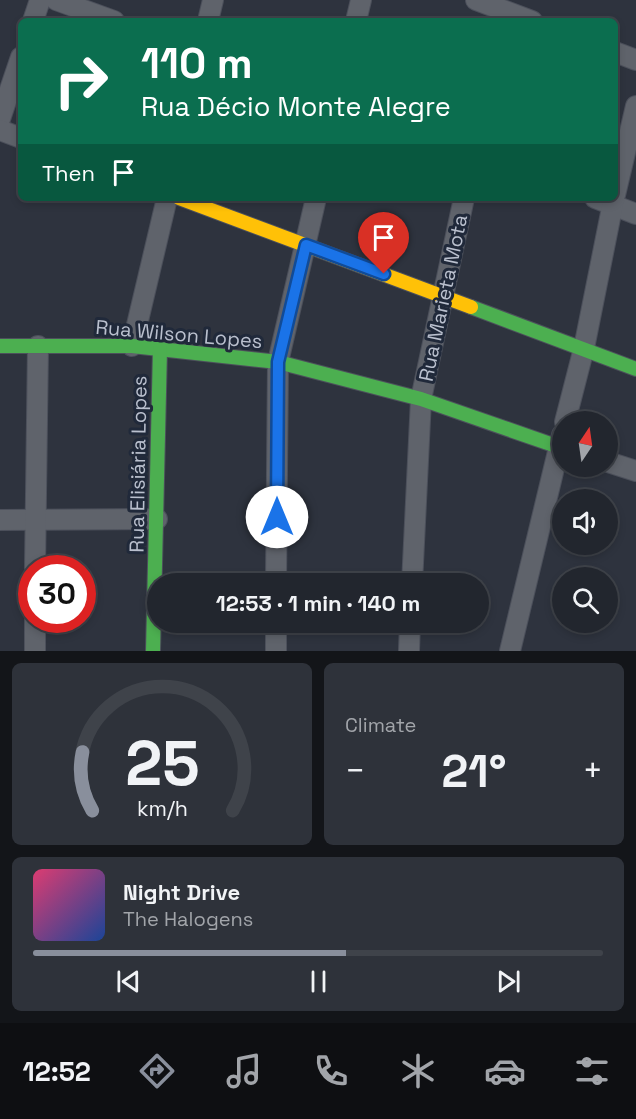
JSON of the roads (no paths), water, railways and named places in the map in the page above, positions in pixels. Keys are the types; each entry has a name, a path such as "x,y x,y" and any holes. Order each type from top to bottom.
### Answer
{"street":[{"path":"34,18 40,0"},
{"path":"56,0 106,18"},
{"path":"209,18 213,0"},
{"path":"357,18 361,0"},
{"path":"476,0 524,18"},
{"path":"618,53 636,60"},
{"path":"0,119 18,66"},
{"path":"618,168 636,106"},
{"path":"0,129 18,137"},
{"path":"132,346 166,201"},
{"path":"187,201 636,369"},
{"path":"276,573 278,362 315,201"},
{"name":"Rua Marieta Mota","path":"413,573 421,399 463,201"},
{"path":"568,411 584,348 609,201"},
{"path":"613,201 636,214"},
{"name":"Rua Wilson Lopes","path":"0,346 132,346 278,362 421,399 552,439"},
{"path":"36,555 38,346"},
{"name":"Rua Elisiária Lopes","path":"153,651 160,349"},
{"path":"618,465 636,471"},
{"path":"510,651 552,477"},
{"path":"0,519 157,519"},
{"path":"35,633 35,651"},
{"path":"276,633 276,651"},
{"path":"409,651 410,633"}]}
